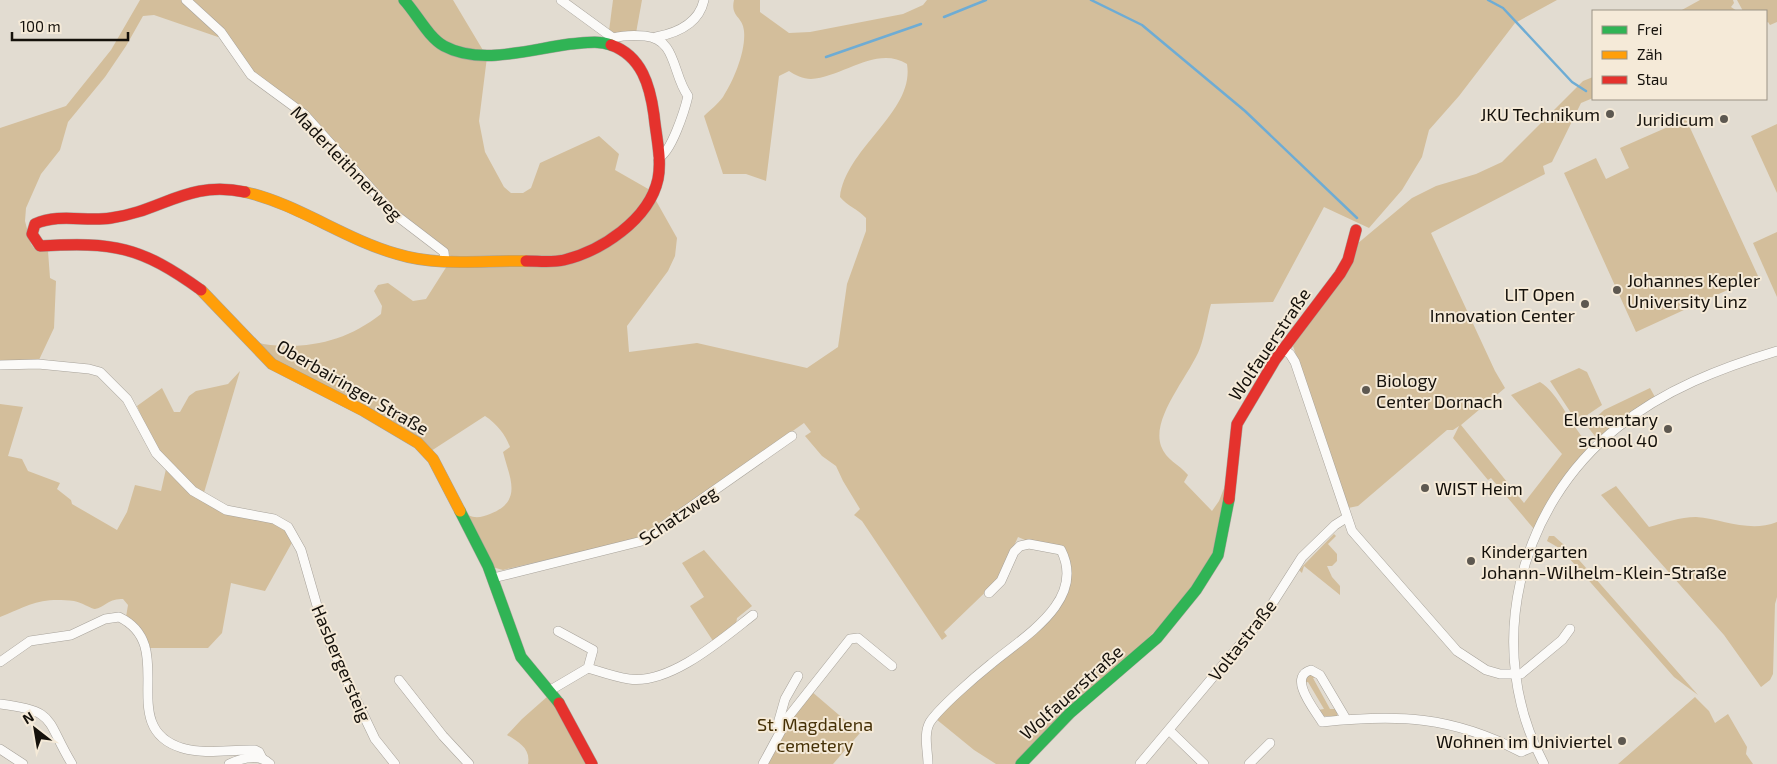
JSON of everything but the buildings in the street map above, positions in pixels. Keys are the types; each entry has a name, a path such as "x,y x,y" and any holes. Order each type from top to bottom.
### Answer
{"street":[{"name":"Maderleithnerweg","path":"186,0 221,32 251,75 304,114 393,213 444,252 445,261"},
{"path":"404,0 435,38 444,46 456,51 487,55 593,41 612,41 627,35 656,37 674,32 692,21 698,15 704,0"},
{"name":"Oberbairinger Straße","path":"561,0 634,60 648,82 658,158 657,182 642,209 622,229 575,258 547,262 422,260 384,250 261,195 234,189 194,191 133,213 111,218 87,220 46,218 35,224 32,229 34,240 40,246 82,244 111,246 140,254 168,266 203,291 256,350 272,364 364,411 418,443 433,459 493,578 521,657 531,672 568,715 592,764"},
{"path":"656,37 669,52 681,86 688,96 686,108 669,148 664,155 658,158"},
{"name":"Wolfauerstraße","path":"1021,764 1070,713 1157,638 1196,590 1218,555 1222,543 1232,481 1233,447 1237,424 1283,349 1340,274 1348,260 1356,230"},
{"path":"1283,349 1290,354 1295,362 1346,518 1352,531 1457,651 1486,670 1514,675 1526,672 1562,640 1570,628"},
{"path":"1544,764 1523,717 1514,675 1513,638 1516,608 1526,563 1536,535 1552,503 1576,468 1618,427 1677,390 1716,372 1777,351"},
{"name":"Hasbergersteig","path":"0,365 38,364 89,369 100,372 128,399 156,453 193,491 226,510 274,519 288,527 301,550 324,630 337,660 375,739 394,764"},
{"name":"Schatzweg","path":"493,578 642,541 792,436"},
{"name":"Voltastraße","path":"1140,764 1265,615 1302,557 1335,525 1346,518"},
{"path":"928,764 927,736 931,721 991,664 1038,627 1057,602 1067,578 1066,562 1061,550 1029,544 1020,546 1014,552 1001,581 989,593"},
{"path":"588,668 629,679 661,675 708,649 752,615"},
{"path":"0,662 30,641 71,635 106,619 120,617 133,626 147,650 148,713 158,731 172,743 188,749 206,751 255,750 270,764"},
{"path":"549,691 588,668 593,650 558,631"},
{"path":"763,764 779,732 805,694 850,639 858,638 892,666"},
{"path":"1346,720 1320,675 1314,671 1304,673 1300,679 1301,686 1322,722 1398,718 1432,721 1486,734 1520,752 1535,746"},
{"path":"779,732 777,727 785,699 798,676"},
{"path":"399,680 443,736 469,764"},
{"path":"0,704 29,708 44,716 54,729 72,764"},
{"path":"1170,730 1204,764"},
{"path":"1249,764 1270,743"},
{"path":"0,749 23,764"},
{"path":"229,764 243,758 262,758"}],"green space":[{"path":"140,0 453,0 487,57 479,121 485,152 504,187 511,193 523,193 531,188 540,163 599,136 619,154 615,170 650,190 677,238 675,256 668,271 627,326 629,352 697,343 807,368 838,347 847,284 866,231 866,218 840,197 845,179 854,162 901,98 907,81 907,64 896,59 884,58 872,60 823,77 805,78 789,71 779,76 766,181 746,174 723,174 704,116 723,97 735,74 741,56 744,31 734,10 734,0 760,0 760,12 789,33 810,32 903,14 923,5 927,0 1557,0 1515,23 1459,96 1429,130 1422,157 1402,190 1369,228 1324,207 1273,302 1211,304 1200,348 1166,409 1159,435 1163,451 1188,475 1184,482 1212,511 1219,501 1226,483 1219,544 1178,609 1018,764 996,764 974,750 936,719 1063,596 1066,557 1018,537 999,579 944,632 947,636 942,640 862,521 854,515 860,509 836,466 822,456 805,436 811,432 804,423 640,538 503,570 492,567 468,515 479,517 490,514 507,503 510,496 511,480 503,452 510,447 506,438 493,422 485,416 431,451 281,367 244,332 260,343 267,345 300,346 337,338 360,328 381,314 382,306 374,291 378,285 388,283 413,301 426,299 452,258 446,250 407,223 328,137 258,78 223,32 218,37 154,15 143,16 105,77 68,122 60,150 41,174 26,208 25,221 31,244 34,248 48,251 50,278 56,281 54,328 38,362 0,362 0,128 66,106 111,50"},
{"path":"613,0 642,0 636,33 609,31"},
{"path":"1700,0 1733,0 1734,3 1731,7 1736,10 1682,10"},
{"path":"1737,0 1777,0 1777,22 1770,25 1767,22 1767,10 1742,10"},
{"path":"1592,77 1592,98 1581,103 1552,162 1543,166 1545,174 1431,233 1495,371 1505,388 1461,425 1524,503 1562,454 1511,395 1540,382 1553,394 1584,440 1591,447 1573,466 1534,529 1491,478 1488,480 1453,438 1459,426 1453,430 1447,430 1358,506 1348,508 1293,346 1357,244 1412,198 1436,186 1476,174 1502,162 1583,81"},
{"path":"1686,119 1758,276 1636,332 1564,173 1596,158 1606,179 1629,168 1620,148"},
{"path":"1777,124 1777,193 1751,136"},
{"path":"1777,232 1777,297 1753,243"},
{"path":"1579,368 1587,372 1602,405 1577,422 1550,381"},
{"path":"240,371 203,496 176,473 151,439 137,406 162,388 174,412 180,412 189,396 196,391 228,384"},
{"path":"1650,388 1655,397 1627,415 1598,440 1587,426 1604,410"},
{"path":"0,404 23,407 8,456 22,459 28,471 60,483 57,489 71,500 72,504 117,530 127,512 135,485 161,491 166,469 196,497 283,525 294,539 265,591 231,583 222,633 208,648 150,648 126,617 128,605 123,599 110,601 95,609 74,601 43,601 0,617"},
{"path":"1616,486 1649,527 1690,517 1706,518 1746,526 1767,525 1777,522 1777,597 1775,604 1773,674 1770,680 1761,687 1724,635 1601,495"},
{"path":"1334,534 1336,536 1328,544 1337,554 1337,561 1332,566 1327,566 1332,577 1340,586 1340,595 1304,566 1302,573 1299,570"},
{"path":"1549,536 1554,536 1572,552 1698,695 1674,677 1561,549 1547,541"},
{"path":"704,550 752,606 737,618 736,624 713,641 690,606 704,597 682,563"},
{"path":"1307,674 1319,677 1313,678 1330,709 1337,709 1337,716 1322,716 1317,710 1324,709 1308,682 1301,683"},
{"name":"St. Magdalena cemetery","path":"811,691 860,733 833,764 766,764 779,738"},
{"path":"548,696 556,704 587,764 528,764 526,750 520,743 507,735"},
{"path":"1695,697 1709,711 1715,723 1728,714 1747,747 1746,754 1753,764 1618,764"}],"waterway":[{"path":"944,17 986,0"},
{"path":"1091,0 1142,25 1245,111 1357,218"},
{"path":"1488,0 1503,8 1572,82 1586,91"},
{"path":"826,57 921,24"}],"traffic: fast":[{"path":"404,0 438,42 458,52 490,55 523,52 570,44 601,43 611,45"},
{"path":"1021,764 1070,713 1157,638 1196,590 1218,555 1229,499"},
{"path":"460,511 488,566 521,657 559,703"}],"traffic: slow":[{"path":"245,192 265,197 284,205 377,248 413,258 445,262 526,261"},
{"path":"201,290 272,364 364,411 418,443 433,459 460,511"}],"traffic: jam":[{"path":"526,261 559,261 578,256 593,249 622,232 645,208 653,194 658,179 659,164 650,93 643,73 637,64 622,50 611,45"},
{"path":"201,290 161,264 125,250 88,245 40,246 32,234 35,224 63,218 111,218 129,214 191,193 207,190 225,189 245,192"},
{"path":"1229,499 1237,424 1275,360 1340,274 1348,260 1356,230"},
{"path":"559,703 592,764"}],"place":[{"name":"JKU Technikum","path":"1610,114"},
{"name":"Juridicum","path":"1724,119"},
{"name":"Johannes Kepler University Linz","path":"1617,290"},
{"name":"LIT Open Innovation Center","path":"1585,304"},
{"name":"Biology Center Dornach","path":"1366,390"},
{"name":"Elementary school 40","path":"1668,429"},
{"name":"WIST Heim","path":"1425,488"},
{"name":"Kindergarten Johann-Wilhelm-Klein-Straße","path":"1471,561"},
{"name":"Wohnen im Univiertel","path":"1622,741"}]}
